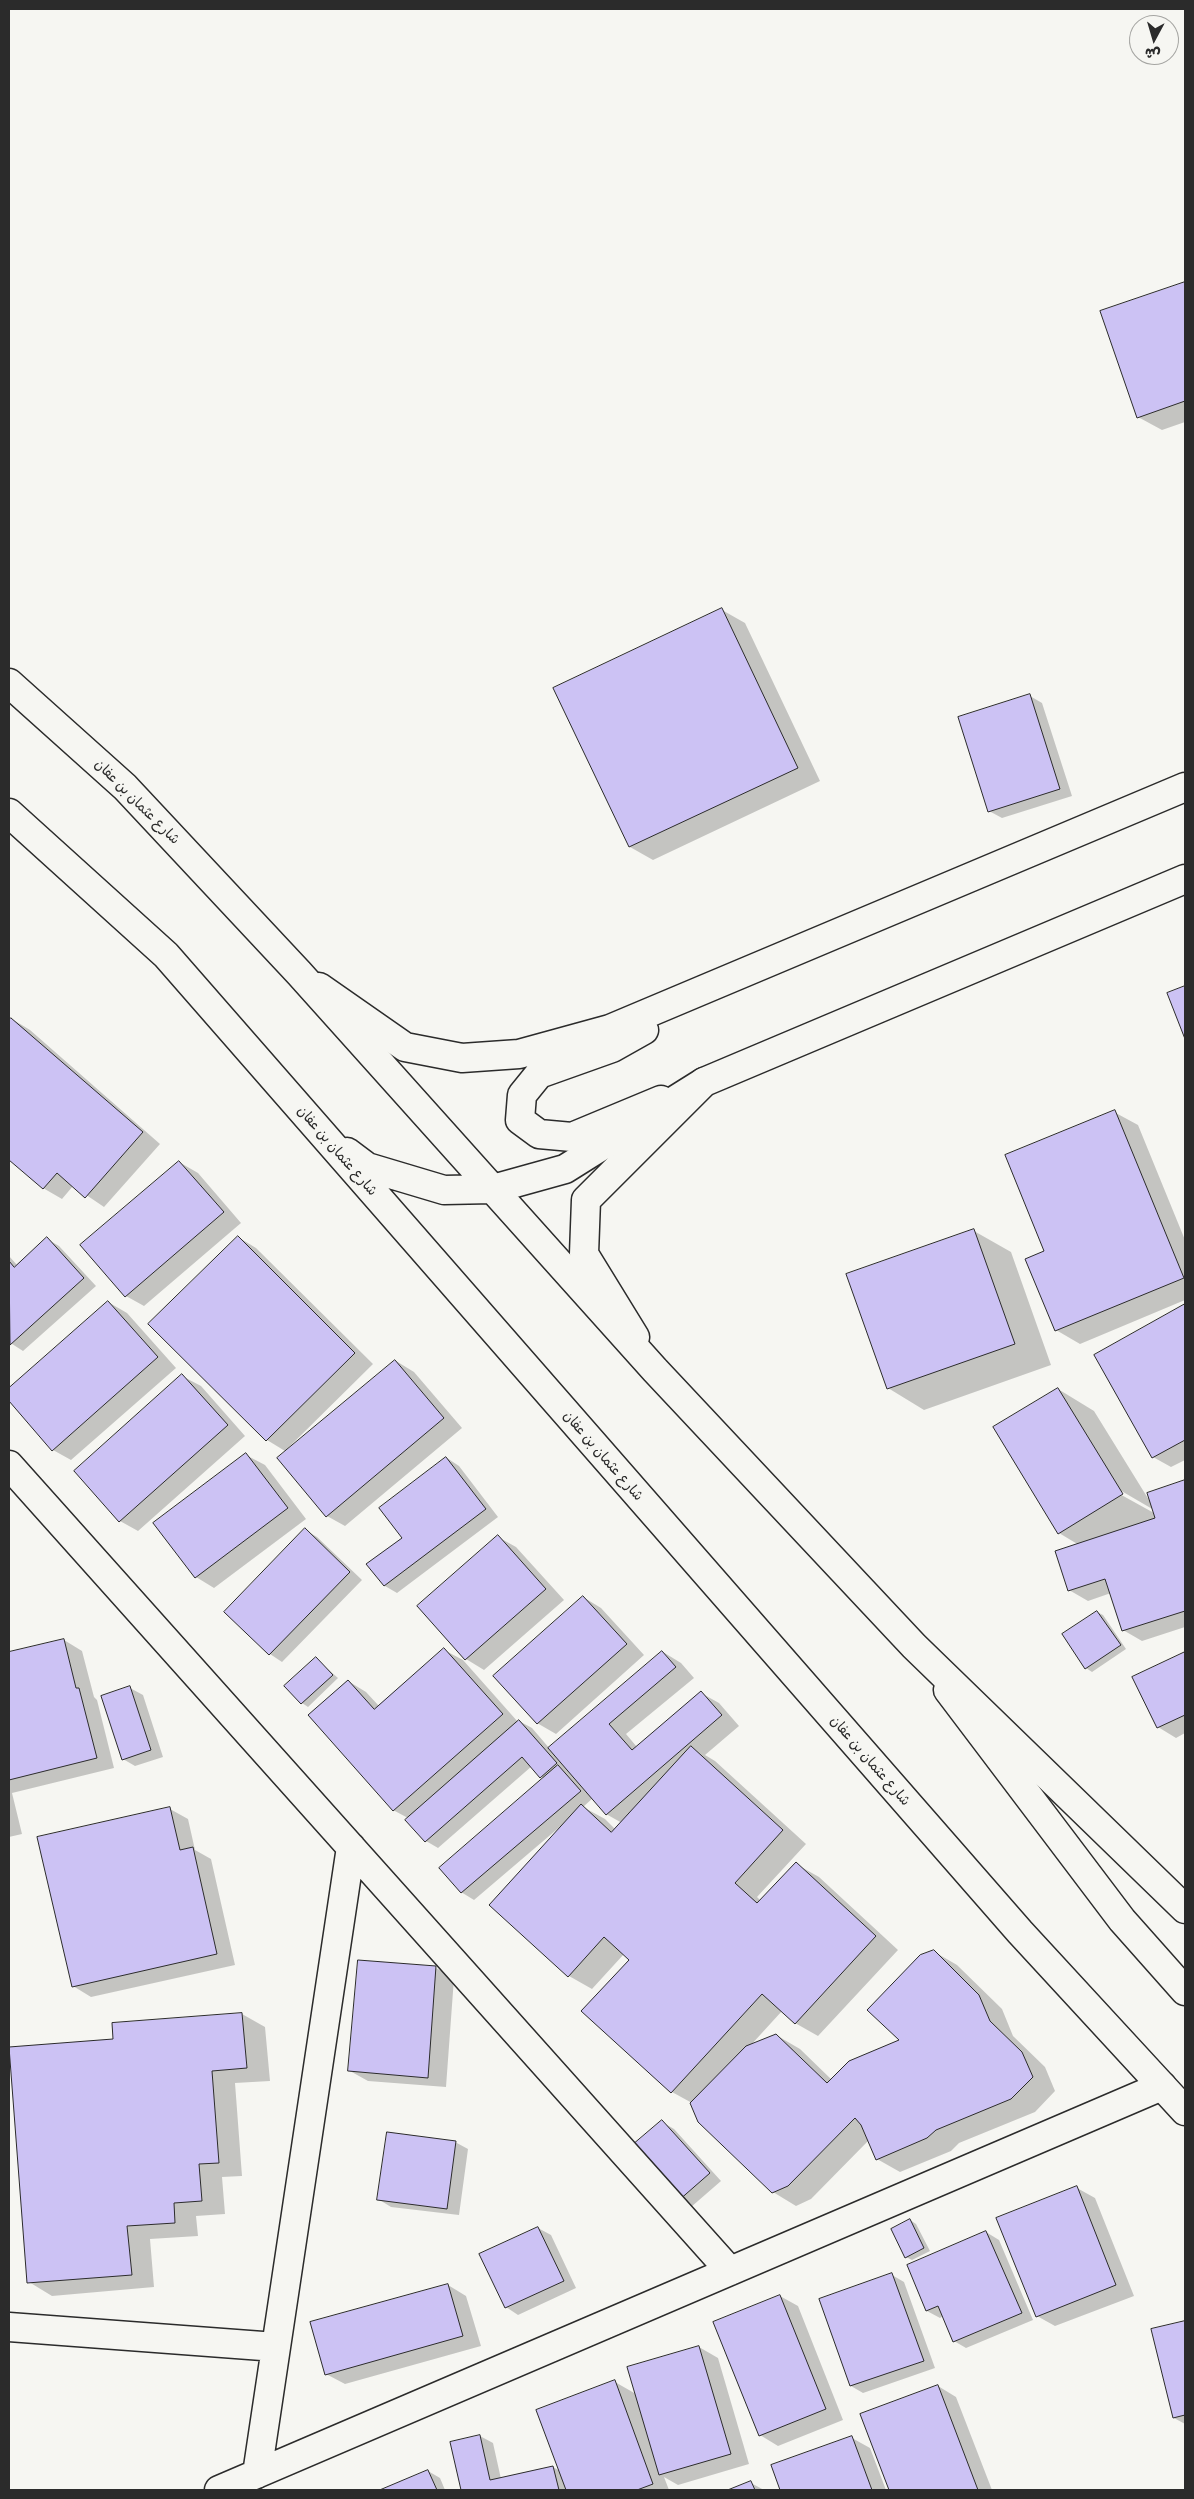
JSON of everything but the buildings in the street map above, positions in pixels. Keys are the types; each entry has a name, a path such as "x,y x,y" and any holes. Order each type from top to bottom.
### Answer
{"street":[{"name":"شارع عثمان بن عفان","path":"9,683 125,787 299,973 655,1370 914,1646 1185,1909"},
{"path":"299,973 405,1047 462,1058 519,1054 610,1029 1185,787"},
{"name":"شارع عثمان بن عفان","path":"9,813 166,956 1020,1932 1185,2111"},
{"path":"727,980 612,1048 539,1074 522,1094 520,1120 539,1134 572,1137 1185,878"},
{"path":"318,1130 367,1167 444,1190 492,1189 564,1169 704,1082"},
{"path":"655,1370 584,1254 586,1200 704,1082"},
{"path":"9,1465 730,2271"},
{"path":"914,1646 1122,1920 1185,1991"},
{"path":"257,2474 351,1847"},
{"path":"219,2490 1162,2086"},
{"path":"9,2327 276,2348"}]}
